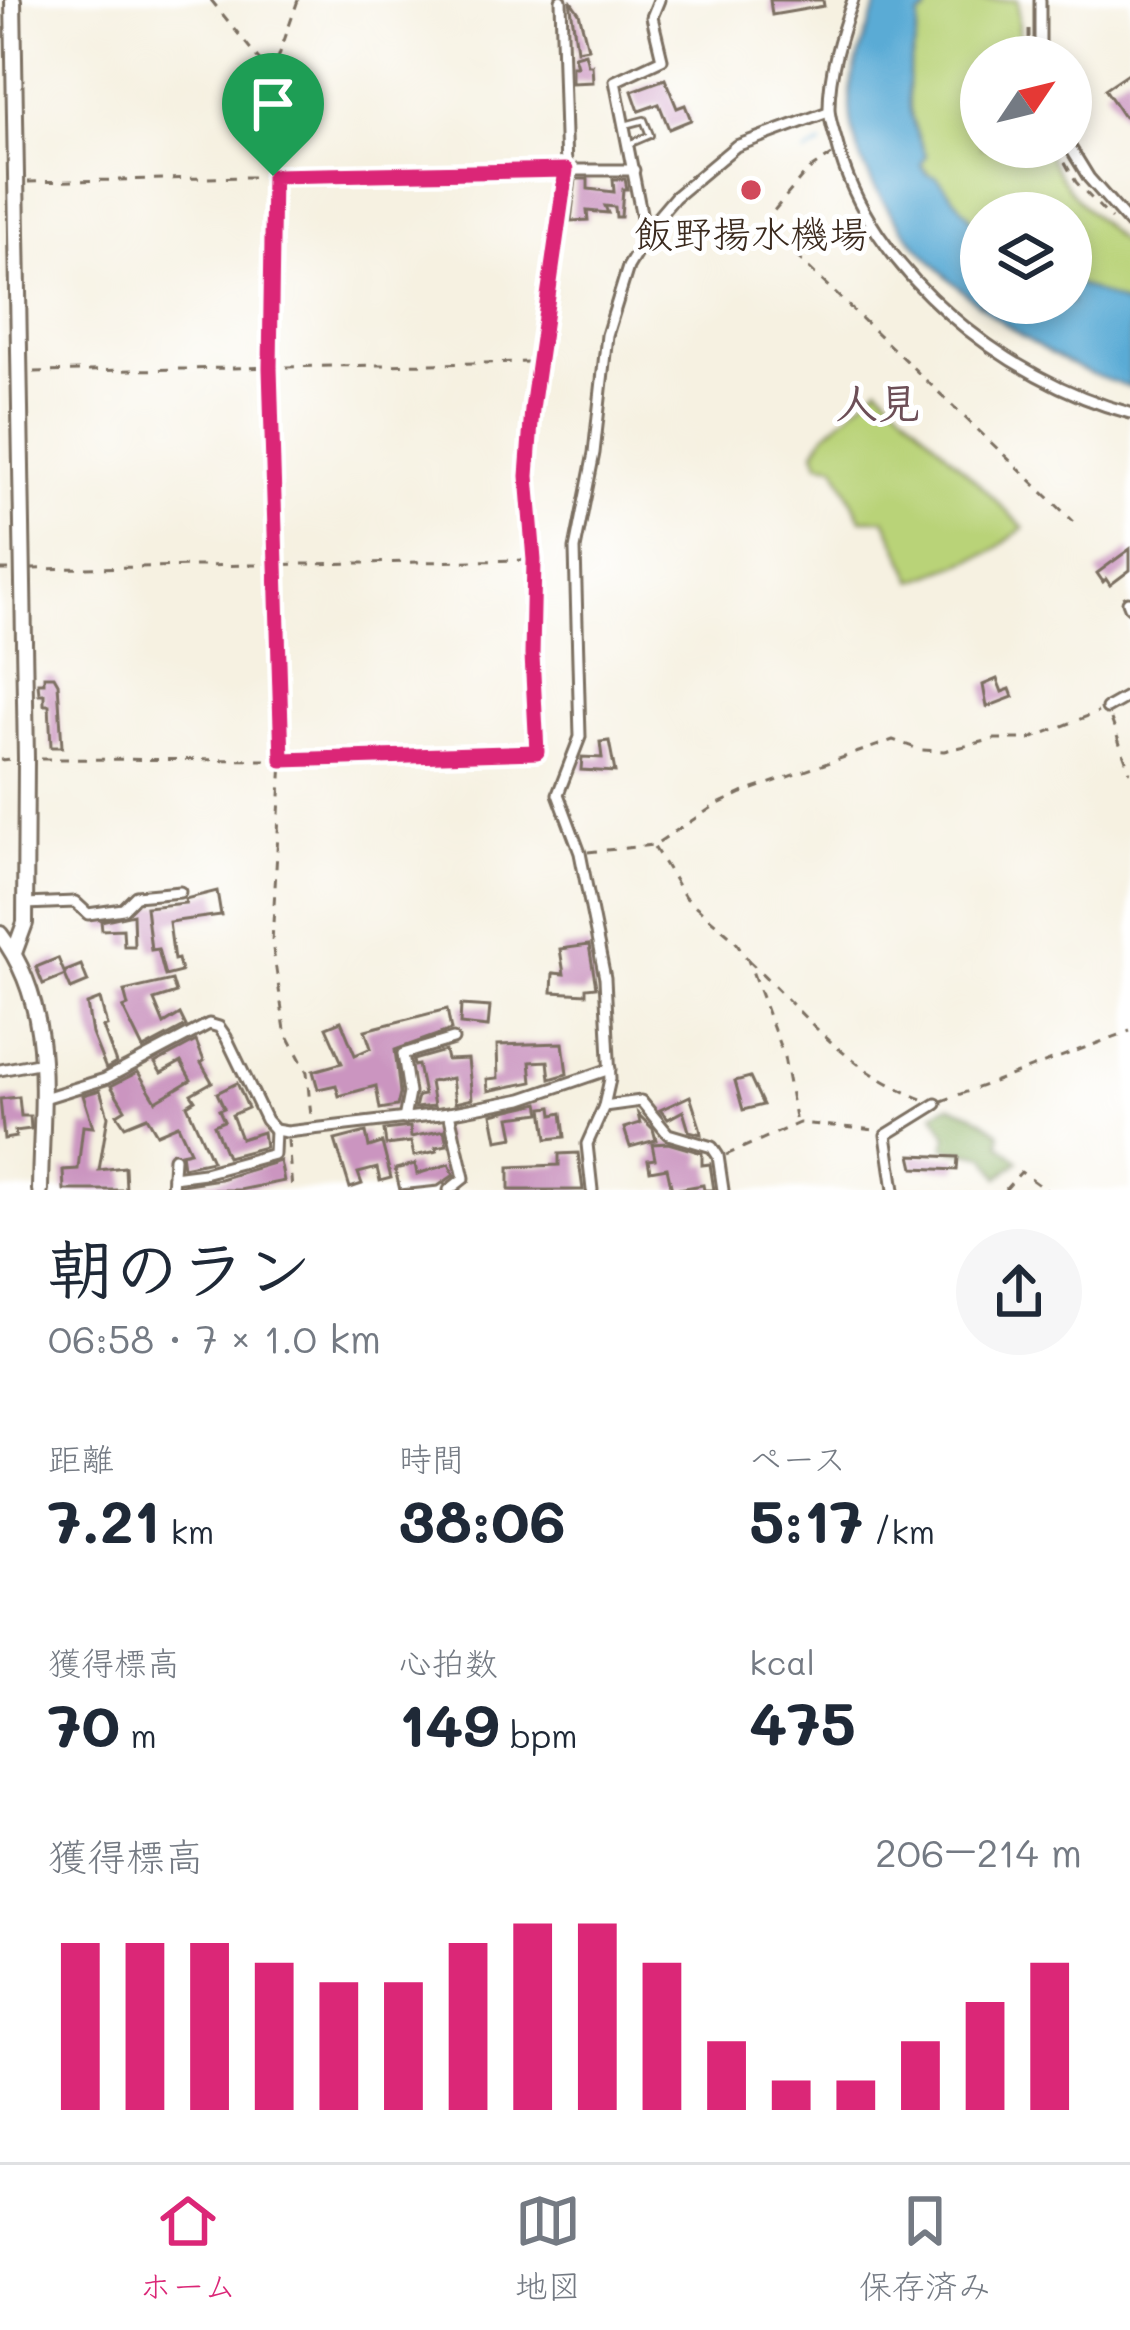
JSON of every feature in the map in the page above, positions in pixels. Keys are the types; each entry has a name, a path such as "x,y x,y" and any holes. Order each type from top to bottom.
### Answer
{"street":[{"path":"13,0 7,97 18,182 26,758 24,935 14,953"},
{"path":"537,752 534,560 527,476 566,170 561,0"},
{"path":"646,238 615,81 662,59 652,17 659,0"},
{"path":"853,0 833,68 828,112 859,203 908,274 949,314 1055,385 1130,413"},
{"path":"1040,0 1040,36"},
{"path":"592,1190 586,1144 604,1106 610,1069 605,977 580,853 558,794 580,736 575,549 594,453 607,335 628,267 675,196 736,146 828,112"},
{"path":"1083,168 1130,224"},
{"path":"566,170 634,170"},
{"path":"1108,708 1130,695"},
{"path":"25,904 75,902 88,914 123,909 136,896 180,892"},
{"path":"0,934 37,1004 43,1062 40,1190"},
{"path":"41,1100 105,1078 209,1024 219,1027 226,1037 257,1104 281,1131 449,1113 552,1092 610,1069"},
{"path":"404,1119 409,1093 403,1054 453,1039"},
{"path":"0,1070 43,1062"},
{"path":"604,1106 641,1101 668,1134 700,1141 718,1156 723,1190"},
{"path":"894,1190 886,1140 890,1129 936,1104"},
{"path":"449,1113 464,1178 449,1190"},
{"path":"173,1177 274,1154 281,1131"},
{"path":"172,1190 174,1158"}],"lane":[{"path":"625,125 644,120 650,135 628,144"}],"path":[{"path":"211,0 272,76"},
{"path":"298,0 272,76 270,368 282,760 272,942 285,1030 307,1072 312,1131"},
{"path":"839,153 806,172 763,224 1073,521"},
{"path":"18,182 566,170"},
{"path":"20,372 538,362"},
{"path":"32,569 534,560"},
{"path":"580,853 653,845 742,793 893,740 921,750 944,751 995,739 1030,739 1108,708 1130,772"},
{"path":"26,758 282,760 537,752"},
{"path":"653,845 685,898 734,939 748,960 848,1059 897,1089 936,1104 1130,1030"},
{"path":"748,960 784,1057 796,1123"},
{"path":"718,1156 776,1136 796,1123 890,1129"},
{"path":"281,1131 292,1190"},
{"path":"1005,1190 1021,1172 1046,1190"}],"green space":[{"path":"929,0 1018,0 1019,36 960,36 960,168 1055,168 1072,192 960,192 960,207 921,165 926,155 911,112 908,79 919,17"},
{"path":"1092,215 1130,250 1130,307 1092,290"},
{"path":"879,386 1024,528 992,552 914,581 885,519 861,519 835,465 819,463 815,451 825,434"},
{"path":"950,1105 1000,1132 1000,1144 1019,1161 999,1178 986,1156 945,1148 947,1136 934,1113"}],"water":[{"path":"879,0 929,0 919,17 910,67 910,112 926,155 921,165 960,205 960,289 912,239 880,196 858,151 850,106 856,65"},
{"path":"1092,290 1130,307 1130,387 1042,349 1004,324 1092,324"}],"building":[{"path":"570,0 579,13 588,48 577,50"},
{"path":"770,0 823,0 824,6 772,15"},
{"path":"585,53 593,82 572,83 572,66 577,66 574,56"},
{"path":"1130,72 1130,114 1124,117 1105,89"},
{"path":"665,79 677,108 685,105 691,120 669,129 659,104 639,111 632,91"},
{"path":"576,179 588,179 588,189 614,192 613,179 625,179 621,217 616,217 615,207 605,206 608,213 587,211 588,220 571,221"},
{"path":"1130,549 1130,570 1110,585 1106,579 1103,582 1097,573"},
{"path":"44,676 54,676 58,683 62,747 51,747 49,705 44,705 44,694 39,694 38,683 44,683"},
{"path":"997,679 1002,692 1010,689 1013,697 987,707 983,685"},
{"path":"609,741 615,772 581,770 582,757 602,758 600,742"},
{"path":"217,891 221,915 169,922 174,960 178,959 181,972 165,976 158,949 151,950 146,907 186,903 185,899"},
{"path":"133,914 134,946 124,946 123,929 102,930 101,921"},
{"path":"589,945 596,987 586,988 586,994 552,992 553,973 564,974 560,949"},
{"path":"58,958 64,972 81,965 88,982 71,989 65,975 43,984 36,967"},
{"path":"172,980 176,993 154,1000 164,1024 180,1014 186,1026 143,1049 123,1008 128,1006 124,991"},
{"path":"100,999 107,1026 103,1027 116,1063 106,1069 92,1034 87,1004"},
{"path":"461,1005 490,1007 488,1027 460,1024"},
{"path":"447,1009 451,1030 395,1050 397,1106 380,1109 376,1086 339,1096 336,1085 318,1089 313,1071 342,1063 326,1027 341,1021 355,1055 371,1048 365,1030"},
{"path":"196,1041 212,1082 191,1094 195,1100 187,1105 212,1161 183,1167 181,1153 190,1151 178,1125 157,1134 147,1117 125,1126 117,1114 125,1109 111,1086 138,1072 156,1101 191,1080 181,1062 161,1073 155,1063"},
{"path":"563,1043 567,1074 550,1079 548,1061 530,1062 532,1082 488,1091 487,1079 498,1078 497,1045"},
{"path":"445,1051 447,1060 468,1059 472,1099 455,1103 452,1078 430,1082 434,1106 415,1108 418,1096 424,1095 413,1060"},
{"path":"750,1077 763,1105 743,1110 735,1081"},
{"path":"237,1083 248,1108 232,1115 241,1139 263,1132 265,1147 227,1157 214,1125 224,1121 217,1093"},
{"path":"100,1090 108,1116 99,1170 125,1167 126,1190 64,1190 63,1170 78,1169 83,1126 93,1127 83,1095"},
{"path":"690,1096 701,1134 689,1131 683,1111 668,1119 660,1110"},
{"path":"19,1097 21,1116 30,1116 31,1129 15,1131 16,1137 4,1139 0,1099"},
{"path":"539,1103 541,1113 510,1117 514,1137 497,1140 492,1114"},
{"path":"552,1107 553,1115 562,1113 565,1137 547,1139 543,1108"},
{"path":"638,1114 653,1129 656,1140 630,1147 624,1128 640,1123"},
{"path":"410,1127 411,1137 444,1130 447,1145 414,1156 411,1142 386,1145 384,1130"},
{"path":"366,1132 369,1147 382,1143 391,1178 380,1181 377,1168 358,1173 362,1184 350,1188 335,1140"},
{"path":"668,1143 702,1153 702,1165 710,1164 714,1190 704,1190 703,1185 672,1190 667,1168 650,1171 648,1160 655,1159 652,1144"},
{"path":"578,1153 583,1190 509,1190 509,1167 559,1165 559,1154"},
{"path":"911,1155 958,1157 957,1170 914,1168"},
{"path":"280,1161 284,1181 240,1190 182,1190 181,1185"},
{"path":"415,1164 417,1174 449,1164 454,1175 438,1186 400,1190 395,1169"}],"waterway":[{"path":"806,153 821,145"}],"place":[{"name":"飯野揚水機場","path":"751,190"}],"district":[{"name":"人見","path":"878,401"}],"route":[{"path":"566,170 527,476 534,560 537,752 282,760 270,368 273,176 566,170"}]}
